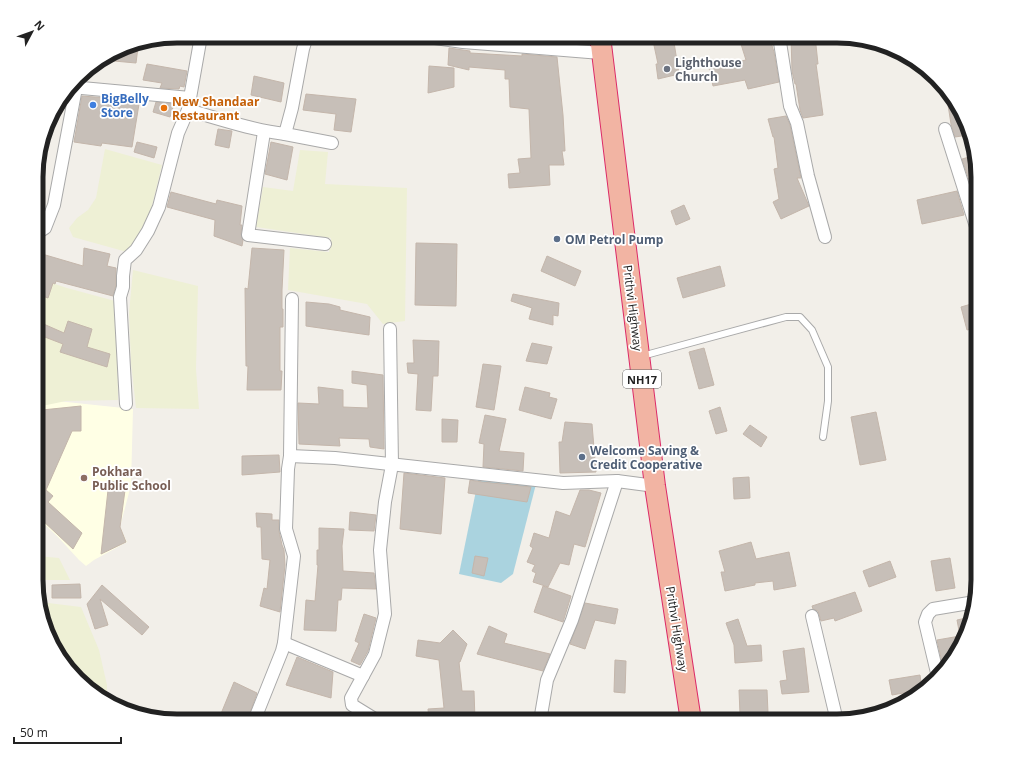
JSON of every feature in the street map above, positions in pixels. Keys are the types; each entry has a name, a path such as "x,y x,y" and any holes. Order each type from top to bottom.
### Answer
{"highway":[{"name":"Prithvi Highway","path":"600,44 655,486 690,714"}],"street":[{"path":"126,404 120,297 123,287 125,260 136,250 148,231 159,207 178,133 188,110 200,43"},
{"path":"285,134 292,108 304,43"},
{"path":"532,43 600,44"},
{"path":"781,43 790,106 796,123 808,176 826,237"},
{"path":"79,86 190,98"},
{"path":"43,229 45,228 54,205 63,160 73,93"},
{"path":"188,110 264,132 332,142"},
{"path":"945,129 971,211"},
{"path":"264,132 248,235 325,244"},
{"path":"257,714 284,643 294,556 286,529 288,469 290,456 292,299"},
{"path":"367,714 352,705 351,698 375,654 385,614 380,550 385,502 392,465 390,329"},
{"path":"290,456 335,458 563,483 617,481 655,486"},
{"path":"541,714 547,680 572,620 617,481"},
{"path":"936,670 925,622 928,614 933,609 969,603"},
{"path":"812,616 835,714"},
{"path":"284,643 363,676"}],"lane":[{"path":"639,357 786,317 800,317 812,330 828,367 828,401 823,437"}],"shaded area":[{"path":"105,149 162,165 151,210 142,231 127,252 73,237 69,228 77,218 88,210 96,198"},
{"path":"300,150 328,152 325,184 407,188 405,321 383,324 367,304 288,290 290,248 329,252 331,238 256,227 263,187 293,191"},
{"path":"133,270 198,286 196,369 199,409 136,408 131,363 129,313"},
{"path":"43,280 115,301 118,400 66,401 43,406"},
{"name":"Pokhara Public School","path":"57,401 133,409 131,485 120,527 127,542 86,566 57,536 43,524 43,404"},
{"path":"43,557 59,558 70,580 43,580"},
{"path":"45,603 81,607 99,650 107,685 107,694 82,675 76,668 61,647 53,631"}],"water":[{"path":"479,476 536,484 513,574 501,583 459,574"}],"building":[{"path":"654,43 674,43 679,74 658,79 656,64 658,64"},
{"path":"741,43 771,43 779,82 748,89 745,80 713,86 709,68 746,60"},
{"path":"791,43 816,43 818,64 816,64 823,115 803,118 792,71"},
{"path":"449,48 470,51 470,53 522,56 522,54 557,57 565,151 562,151 564,165 549,165 550,185 509,188 508,174 520,173 518,159 531,158 529,109 510,107 509,79 505,79 505,70 469,67 469,70 448,65"},
{"path":"138,49 136,63 111,61"},
{"path":"147,64 187,71 184,87 180,86 179,89 160,88 162,83 143,80"},
{"path":"429,66 454,68 454,87 428,93"},
{"path":"254,76 284,83 281,102 251,95"},
{"path":"306,94 356,99 351,132 334,130 336,114 303,110"},
{"path":"82,96 107,98 139,104 132,147 102,143 101,146 74,142"},
{"name":"New Shandaar Restaurant","path":"156,102 174,104 170,117 153,112"},
{"path":"948,102 961,126 964,136 955,137"},
{"path":"786,116 790,125 801,178 797,178 809,206 781,219 773,202 779,199 774,169 778,168 774,137 768,119"},
{"path":"218,129 232,131 229,148 215,145"},
{"path":"137,142 157,147 154,158 134,152"},
{"path":"271,142 293,147 287,180 265,174"},
{"path":"969,157 971,183 970,183 962,159"},
{"path":"957,191 964,215 922,224 917,200"},
{"path":"171,192 216,204 217,200 242,206 240,225 242,225 242,246 214,236 215,220 167,207"},
{"path":"684,205 690,219 676,225 671,211"},
{"path":"416,243 457,244 456,306 415,305"},
{"path":"84,248 110,254 107,266 116,268 116,285 113,296 56,281 55,284 53,283 48,298 43,296 43,254 83,266"},
{"path":"252,248 284,250 282,290 283,327 280,327 280,371 282,371 281,390 247,390 248,366 246,366 245,288 248,289"},
{"path":"547,256 581,271 575,286 541,271"},
{"path":"720,266 725,286 683,298 677,278"},
{"path":"513,294 559,303 558,316 553,315 553,325 529,319 532,308 511,301"},
{"path":"306,302 329,304 340,307 340,310 370,317 369,335 306,326"},
{"path":"971,304 971,329 967,330 961,307"},
{"path":"68,321 92,329 87,347 110,354 107,367 60,352 63,344 43,336 43,324 64,333"},
{"path":"413,340 439,341 438,376 433,376 431,411 416,410 418,374 408,373 407,363 414,363"},
{"path":"532,343 552,347 547,364 526,361"},
{"path":"704,348 714,385 699,389 689,352"},
{"path":"483,364 501,366 494,410 476,407"},
{"path":"352,371 383,375 384,449 370,447 369,439 339,438 340,446 299,444 298,403 319,404 318,387 343,390 343,407 368,408 367,385 352,383"},
{"path":"525,387 550,393 549,397 557,399 551,419 519,410"},
{"path":"81,406 81,431 72,431 46,490 53,496 48,502 82,533 73,549 43,521 43,410"},
{"path":"720,407 727,431 716,434 709,411"},
{"path":"876,412 886,460 860,465 851,417"},
{"path":"485,415 506,419 499,451 524,453 523,471 483,467 484,444 479,443"},
{"path":"442,419 458,420 457,442 442,442"},
{"path":"565,422 592,424 596,472 560,473 559,442 562,442"},
{"path":"750,425 767,437 761,447 743,434"},
{"path":"279,455 280,472 242,475 242,456"},
{"path":"404,473 445,478 441,534 400,529"},
{"path":"749,477 750,498 734,499 733,478"},
{"path":"470,480 531,487 527,502 468,493"},
{"path":"109,481 126,483 120,527 126,542 101,554"},
{"path":"580,490 589,490 601,493 585,547 574,544 569,565 560,563 548,587 533,582 536,573 532,571 535,565 527,562 533,548 530,546 534,533 549,538 556,511 570,516"},
{"path":"350,512 376,515 374,531 349,530"},
{"path":"256,513 272,514 272,520 279,520 279,531 284,550 285,565 280,612 260,606 264,588 267,589 270,560 262,559 261,527 257,527"},
{"path":"319,528 344,529 342,546 343,571 374,573 376,589 342,588 341,600 338,600 336,631 304,630 306,600 315,601 318,565 317,550 319,550"},
{"path":"751,542 756,559 789,552 796,586 774,590 773,581 755,583 755,585 725,591 721,572 725,572 719,551"},
{"path":"475,556 488,558 484,576 472,573"},
{"path":"950,558 955,588 936,591 931,561"},
{"path":"890,561 896,577 869,587 863,571"},
{"path":"80,584 81,598 52,598 52,585"},
{"path":"102,585 149,627 142,635 100,599 108,625 95,629 87,604"},
{"path":"543,586 571,596 563,622 534,612"},
{"path":"855,592 862,611 835,621 834,618 821,621 818,611 813,609 812,606"},
{"path":"585,603 618,609 615,624 595,620 585,649 570,644"},
{"path":"364,614 376,618 368,651 360,665 351,661 359,643 355,641"},
{"path":"965,618 960,634 957,620"},
{"path":"738,619 747,646 761,645 762,661 735,663 734,645 726,623"},
{"path":"489,626 507,634 504,643 550,654 543,671 477,654"},
{"path":"453,630 467,644 459,662 462,691 474,691 475,714 428,714 428,709 444,708 439,660 416,656 418,640 440,643"},
{"path":"958,636 942,662 937,640"},
{"path":"804,648 809,692 782,694 780,681 787,680 783,651"},
{"path":"297,657 333,672 331,698 286,685"},
{"path":"615,660 626,661 625,693 614,692"},
{"path":"920,675 921,683 910,692 892,695 889,680"},
{"path":"234,682 257,693 250,714 221,714"},
{"path":"739,690 767,690 768,713 740,714"}],"place":[{"name":"Lighthouse Church","path":"667,69"},
{"name":"BigBelly Store","path":"93,105"},
{"name":"New Shandaar Restaurant","path":"164,108"},
{"name":"OM Petrol Pump","path":"557,239"},
{"name":"Welcome Saving & Credit Cooperative","path":"582,457"},
{"name":"Pokhara Public School","path":"84,478"}]}
